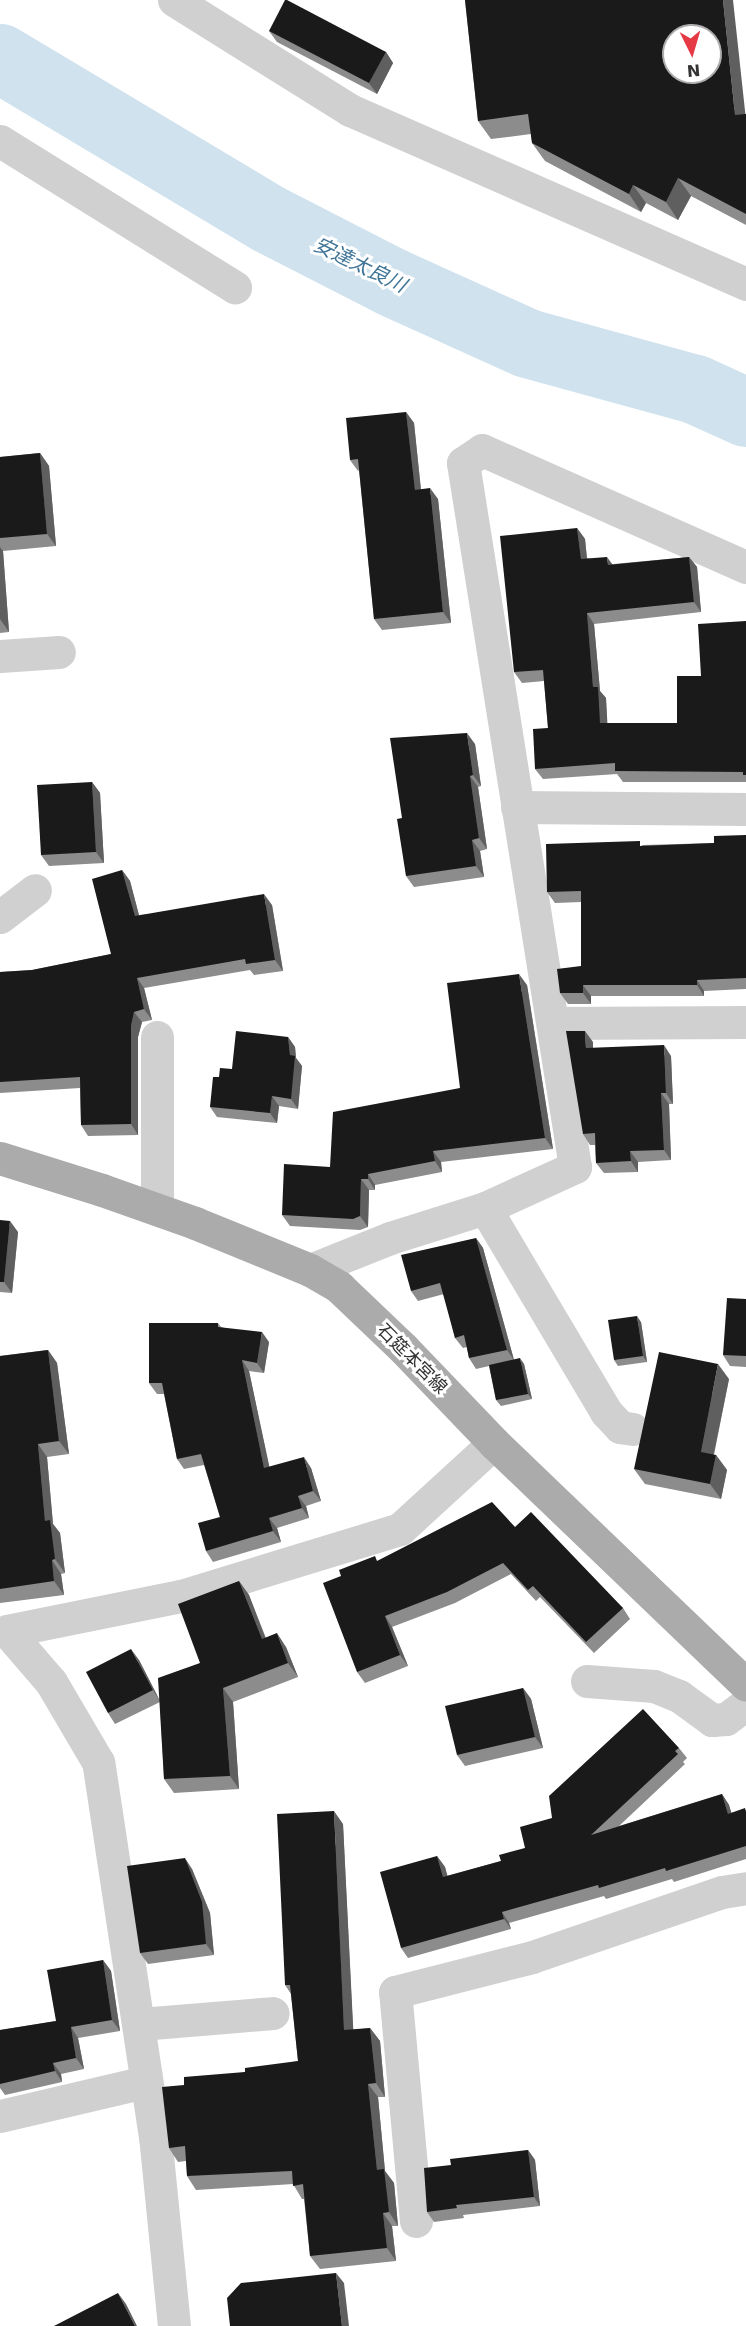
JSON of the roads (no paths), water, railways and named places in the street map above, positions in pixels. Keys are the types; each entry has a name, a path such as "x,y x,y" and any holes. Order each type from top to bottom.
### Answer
{"main road":[{"name":"石筵本宮線","path":"0,1158 157,1209 309,1270 339,1287 403,1348 494,1443 746,1685"}],"street":[{"path":"174,0 350,110 746,284"},
{"path":"0,141 235,287"},
{"path":"309,1270 390,1238 485,1208 575,1167 463,463 482,450 746,567"},
{"path":"0,656 59,652"},
{"path":"517,807 746,809"},
{"path":"0,916 35,890"},
{"path":"553,1023 746,1022"},
{"path":"157,1037 157,1209"},
{"path":"485,1208 606,1412 620,1427 633,1429"},
{"path":"4,1630 181,1596 400,1529 494,1443"},
{"path":"4,1630 51,1682 98,1762 140,2024 145,2082 155,2137 174,2326"},
{"path":"587,1680 654,1686 679,1696 712,1720 726,1719 746,1704"},
{"path":"416,2221 395,1992 532,1957 722,1892 746,1888"},
{"path":"140,2024 273,2013"},
{"path":"0,2116 145,2082"}],"waterway":[{"name":"安達太良川","path":"0,58 269,219 392,282 527,343 695,389 746,412"}]}
